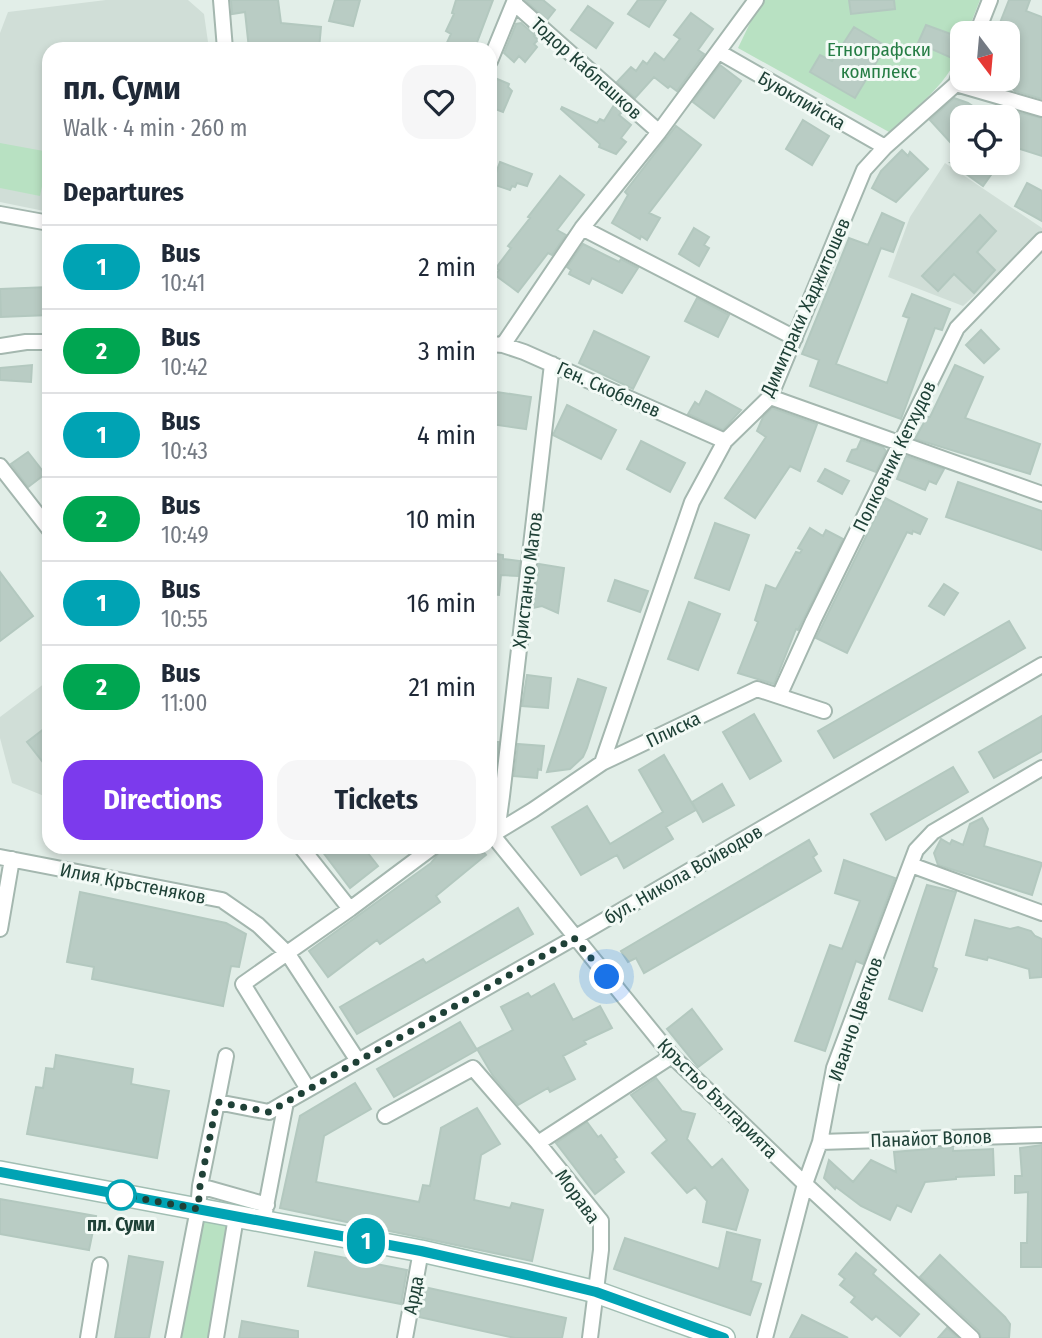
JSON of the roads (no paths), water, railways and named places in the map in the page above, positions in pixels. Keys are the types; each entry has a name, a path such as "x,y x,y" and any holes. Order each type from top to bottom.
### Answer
{"street":[{"path":"221,0 224,42"},
{"path":"497,344 756,0"},
{"path":"982,21 990,0"},
{"path":"497,44 514,2"},
{"name":"Тодор Каблешков","path":"514,2 659,132"},
{"name":"Буюклийска","path":"719,52 885,147"},
{"name":"Димитраки Хаджитошев","path":"602,763 692,502 725,441 770,397 864,170 885,147 950,89"},
{"path":"980,91 1042,109"},
{"path":"0,214 42,222"},
{"path":"582,228 795,338"},
{"name":"Полковник Кетхудов","path":"779,696 957,328 1042,240"},
{"path":"0,346 42,342"},
{"name":"Ген. Скобелев","path":"497,344 552,364 725,441"},
{"name":"Христанчо Матов","path":"497,792 552,364"},
{"path":"770,397 1042,494"},
{"path":"0,466 42,520"},
{"name":"бул. Никола Войводов","path":"217,1102 269,1112 1042,665"},
{"name":"Плиска","path":"497,830 533,810 602,763 757,689 824,711"},
{"name":"Иванчо Цветков","path":"765,1338 805,1184 820,1142 834,1068 916,850 933,832 1042,768"},
{"name":"Кръстьо Българията","path":"497,841 672,1056 805,1184 972,1338"},
{"path":"307,854 350,909"},
{"path":"308,1089 243,984 424,854"},
{"path":"0,929 6,858"},
{"name":"Илия Кръстеняков","path":"6,858 222,900 258,925 288,954 358,1061"},
{"path":"911,865 1042,913"},
{"path":"173,1338 226,1056"},
{"path":"538,1143 672,1056"},
{"name":"Морава","path":"385,1116 473,1068 601,1221 601,1250 590,1338"},
{"path":"265,1213 286,1102"},
{"name":"Панайот Волов","path":"820,1142 1042,1135"},
{"path":"0,1172 236,1217 265,1213"},
{"path":"200,1186 265,1213 596,1292 724,1338"},
{"path":"216,1338 236,1217"},
{"name":"Арда","path":"405,1338 421,1251"},
{"path":"88,1338 100,1265"}],"place":[{"name":"пл. Суми","path":"121,1195"}],"park label":[{"name":"Етнографски комплекс","path":"879,60"}]}
